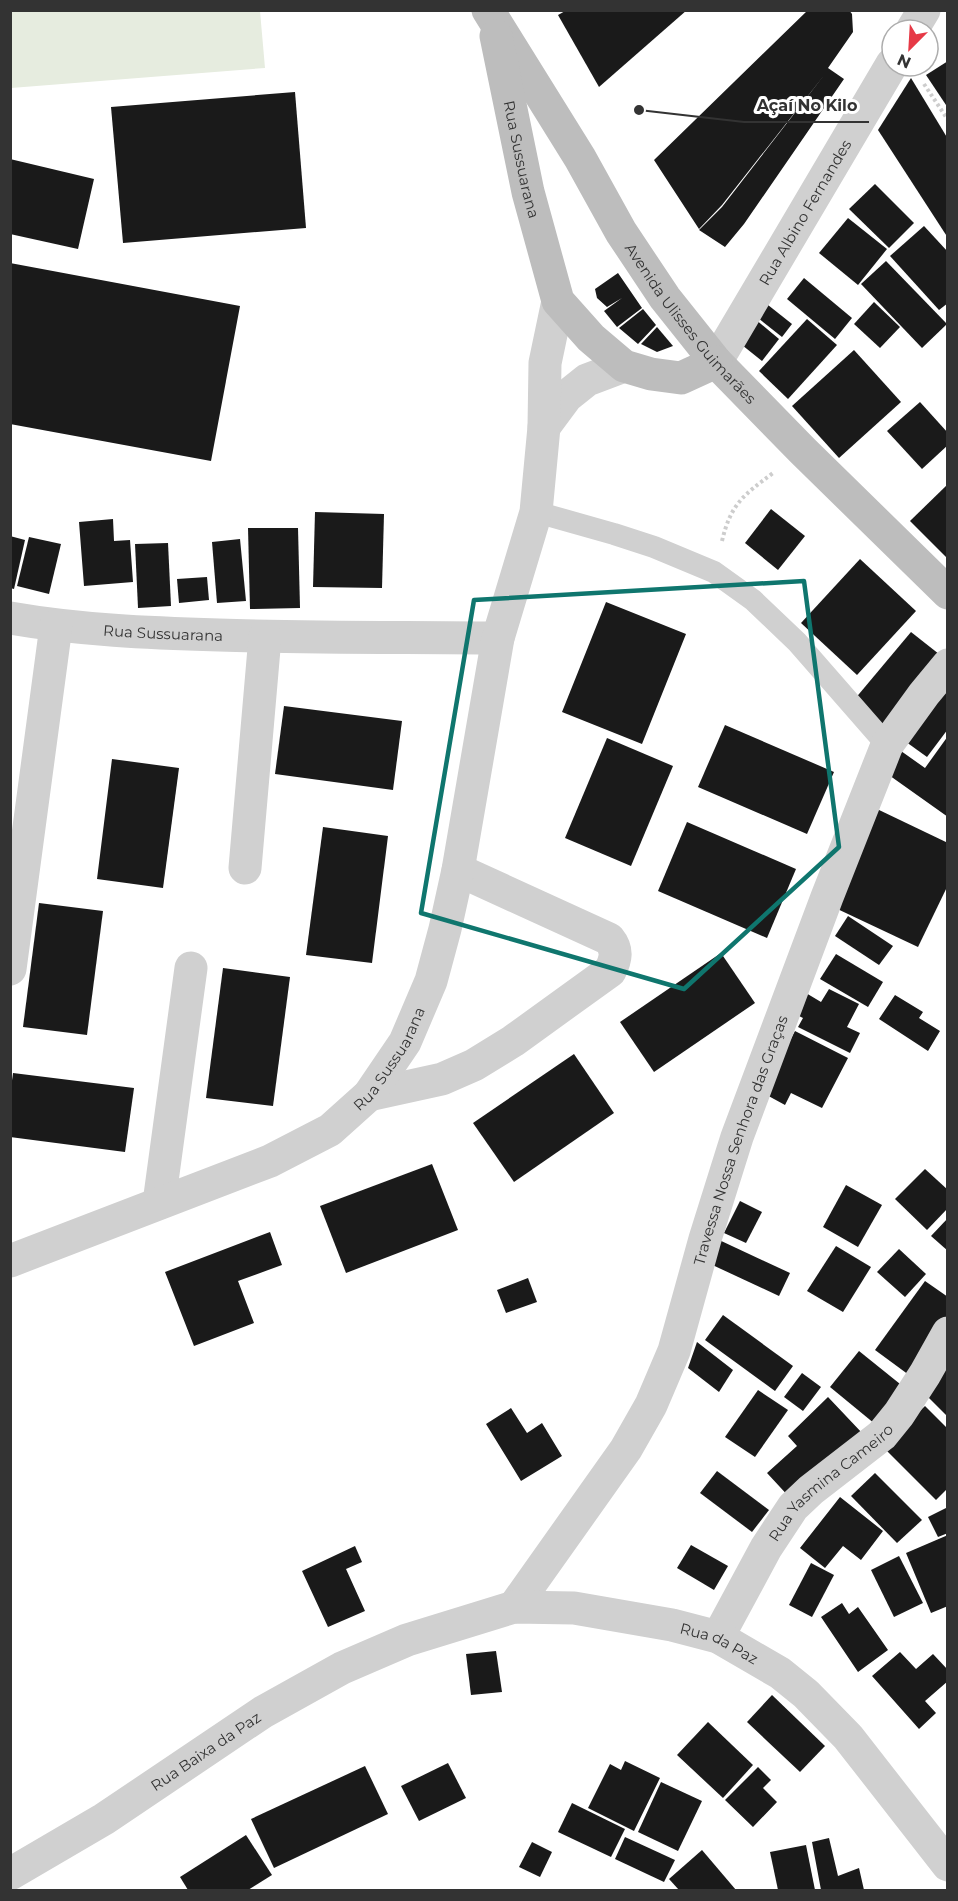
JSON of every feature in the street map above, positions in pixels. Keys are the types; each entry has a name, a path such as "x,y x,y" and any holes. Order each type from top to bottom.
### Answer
{"main road":[{"name":"Avenida Ulisses Guimarães","path":"490,14 580,158 621,232 658,288 716,362 948,593"},
{"name":"Rua Sussuarana","path":"490,14 528,192 558,301 591,338 624,366 651,374 681,378 716,362"},
{"path":"518,142 534,127 556,119"}],"street":[{"name":"Rua Albino Fernandes","path":"716,362 899,78"},
{"name":"Rua Sussuarana","path":"10,1261 280,1156 330,1130 369,1095 405,1042 431,981 458,870 498,638 536,512 544,427 545,363 558,301"},
{"path":"544,427 567,396 587,380 624,366"},
{"name":"Rua Sussuarana","path":"10,618 56,626 166,634 265,637 498,638"},
{"path":"10,969 56,626"},
{"path":"245,868 265,637"},
{"name":"Travessa Nossa Senhora das Graças","path":"514,1607 626,1449 651,1405 674,1351 705,1239 737,1137 887,745 948,665"},
{"path":"369,1095 442,1079 474,1065 513,1041 610,971 616,960 615,946 609,939 458,870"},
{"path":"159,1203 191,968"},
{"name":"Rua Yasmina Cameiro","path":"718,1637 766,1548 793,1507 811,1490 882,1435 899,1414 948,1334"},
{"name":"Rua da Paz","path":"407,1640 514,1607 574,1608 672,1625 718,1637 780,1673 806,1694 848,1737 948,1865"},
{"name":"Rua Baixa da Paz","path":"10,1874 104,1819 263,1712 342,1668 407,1640"}],"lane":[{"path":"536,512 634,541 714,572 753,600 797,642 887,745"}],"path":[{"path":"913,78 948,120"},
{"path":"714,572 732,510 746,493 803,451"}],"highlighted area":[{"path":"804,581 839,847 684,989 421,913 474,600"}],"shaded area":[{"path":"11,10 260,11 265,68 11,88"}],"building":[{"path":"567,10 687,10 599,87 558,15"},
{"path":"808,10 849,10 852,14 853,32 828,68 844,79 744,224 725,247 699,230 722,207 825,74 722,205 699,229 654,160"},
{"path":"948,61 948,108 928,78 940,78 940,66"},
{"path":"911,78 948,139 948,238 878,130"},
{"path":"295,92 306,228 123,243 111,107"},
{"path":"10,159 94,179 78,249 10,234"},
{"path":"875,184 914,223 889,248 849,209"},
{"path":"848,218 887,249 858,285 819,253"},
{"path":"924,226 948,252 948,303 939,310 890,256"},
{"path":"886,261 947,324 922,348 861,284"},
{"path":"10,263 240,306 211,461 10,424"},
{"path":"618,273 642,308 617,327 604,311 622,298 607,307 597,298 595,289"},
{"path":"804,278 852,318 835,339 787,299"},
{"path":"763,301 792,324 782,337 753,314"},
{"path":"874,302 900,327 880,348 854,324"},
{"path":"643,309 656,325 638,344 619,328"},
{"path":"755,319 779,339 762,361 737,341"},
{"path":"807,319 837,345 788,399 759,371"},
{"path":"657,327 673,346 657,352 641,344"},
{"path":"854,350 901,402 839,458 792,406"},
{"path":"920,402 948,433 948,445 922,469 887,431"},
{"path":"948,484 948,559 910,521"},
{"path":"771,509 805,536 778,570 745,543"},
{"path":"315,512 384,514 382,588 313,587"},
{"path":"113,519 114,541 130,540 133,582 84,586 79,522"},
{"path":"248,528 298,528 300,608 250,609"},
{"path":"10,536 25,540 14,589 10,588"},
{"path":"29,537 61,544 49,594 17,586"},
{"path":"240,539 246,601 217,603 212,542"},
{"path":"168,543 171,606 138,608 135,544"},
{"path":"860,559 916,611 857,675 801,623"},
{"path":"207,577 209,600 179,603 177,579"},
{"path":"606,602 686,634 642,744 562,712"},
{"path":"911,632 944,658 886,727 854,700"},
{"path":"948,677 948,729 927,757 902,739"},
{"path":"284,706 402,721 393,790 275,774"},
{"path":"725,725 834,772 807,834 698,787"},
{"path":"948,736 948,817 886,773 901,751 925,768"},
{"path":"607,738 673,766 631,866 565,838"},
{"path":"112,759 179,768 163,888 97,879"},
{"path":"877,809 948,843 948,885 918,947 831,906"},
{"path":"687,822 796,869 767,938 658,891"},
{"path":"323,827 388,836 372,963 306,955"},
{"path":"39,903 103,911 87,1035 23,1027"},
{"path":"848,916 893,946 879,965 835,936"},
{"path":"721,953 755,1003 654,1072 620,1022"},
{"path":"836,954 883,982 868,1007 820,979"},
{"path":"223,968 290,977 273,1106 206,1098"},
{"path":"829,989 859,1004 847,1027 860,1033 850,1053 798,1027 803,1018 795,1014 806,993 821,1002"},
{"path":"895,995 923,1012 919,1018 940,1031 928,1051 879,1019"},
{"path":"795,1031 848,1058 822,1108 791,1093 785,1105 763,1093"},
{"path":"574,1054 614,1113 514,1182 473,1123"},
{"path":"13,1073 134,1088 125,1152 10,1137 10,1096"},
{"path":"432,1164 458,1230 346,1273 320,1206"},
{"path":"925,1169 948,1190 948,1208 927,1230 895,1199"},
{"path":"846,1185 882,1205 858,1247 823,1227"},
{"path":"740,1201 762,1212 746,1243 724,1233"},
{"path":"948,1218 948,1251 931,1236"},
{"path":"270,1232 282,1265 238,1281 254,1323 194,1346 165,1272"},
{"path":"717,1239 790,1273 779,1296 706,1262"},
{"path":"836,1246 871,1267 843,1312 807,1291"},
{"path":"899,1249 926,1274 905,1297 877,1272"},
{"path":"528,1278 537,1302 506,1313 497,1290"},
{"path":"925,1281 948,1297 948,1322 909,1375 875,1350"},
{"path":"723,1315 793,1366 775,1391 705,1340"},
{"path":"697,1342 733,1370 719,1392 688,1368"},
{"path":"859,1351 905,1388 875,1424 830,1387"},
{"path":"948,1355 948,1417 924,1393"},
{"path":"802,1373 821,1387 803,1411 784,1397"},
{"path":"758,1390 788,1410 755,1457 725,1437"},
{"path":"828,1397 863,1434 792,1500 767,1473 797,1446 788,1436"},
{"path":"925,1406 948,1429 948,1488 936,1500 883,1447"},
{"path":"511,1408 527,1433 542,1423 562,1456 521,1481 486,1424"},
{"path":"717,1471 769,1510 752,1532 700,1493"},
{"path":"875,1473 922,1520 897,1543 851,1496"},
{"path":"840,1497 883,1531 861,1560 843,1546 825,1568 800,1548"},
{"path":"948,1507 948,1533 938,1537 928,1517"},
{"path":"948,1535 948,1606 931,1613 906,1553"},
{"path":"691,1545 728,1566 714,1590 677,1568"},
{"path":"355,1546 362,1562 346,1569 365,1611 328,1627 302,1571"},
{"path":"899,1556 923,1603 894,1617 871,1570"},
{"path":"811,1563 834,1575 812,1617 789,1605"},
{"path":"842,1603 849,1614 858,1607 888,1650 858,1672 821,1617"},
{"path":"496,1651 502,1692 471,1695 466,1654"},
{"path":"900,1652 916,1669 933,1654 948,1670 948,1681 925,1701 936,1713 919,1729 872,1676"},
{"path":"772,1695 825,1746 800,1772 747,1722"},
{"path":"708,1722 753,1765 723,1798 677,1755"},
{"path":"625,1761 660,1778 634,1831 588,1808 610,1764 621,1770"},
{"path":"448,1763 466,1798 419,1821 401,1786"},
{"path":"365,1766 388,1814 274,1868 251,1819"},
{"path":"758,1767 771,1780 763,1788 777,1802 753,1827 725,1800"},
{"path":"661,1782 702,1801 678,1851 638,1832"},
{"path":"572,1803 625,1829 611,1857 558,1832"},
{"path":"246,1835 272,1875 248,1890 188,1890 180,1877"},
{"path":"625,1837 675,1860 664,1882 615,1859"},
{"path":"829,1838 838,1876 859,1868 864,1890 821,1890 812,1842"},
{"path":"532,1842 552,1852 540,1877 519,1867"},
{"path":"806,1845 815,1890 778,1890 770,1852"},
{"path":"702,1850 736,1890 679,1890 669,1879"}],"place":[{"name":"Açaí No Kilo","path":"639,110"}]}
